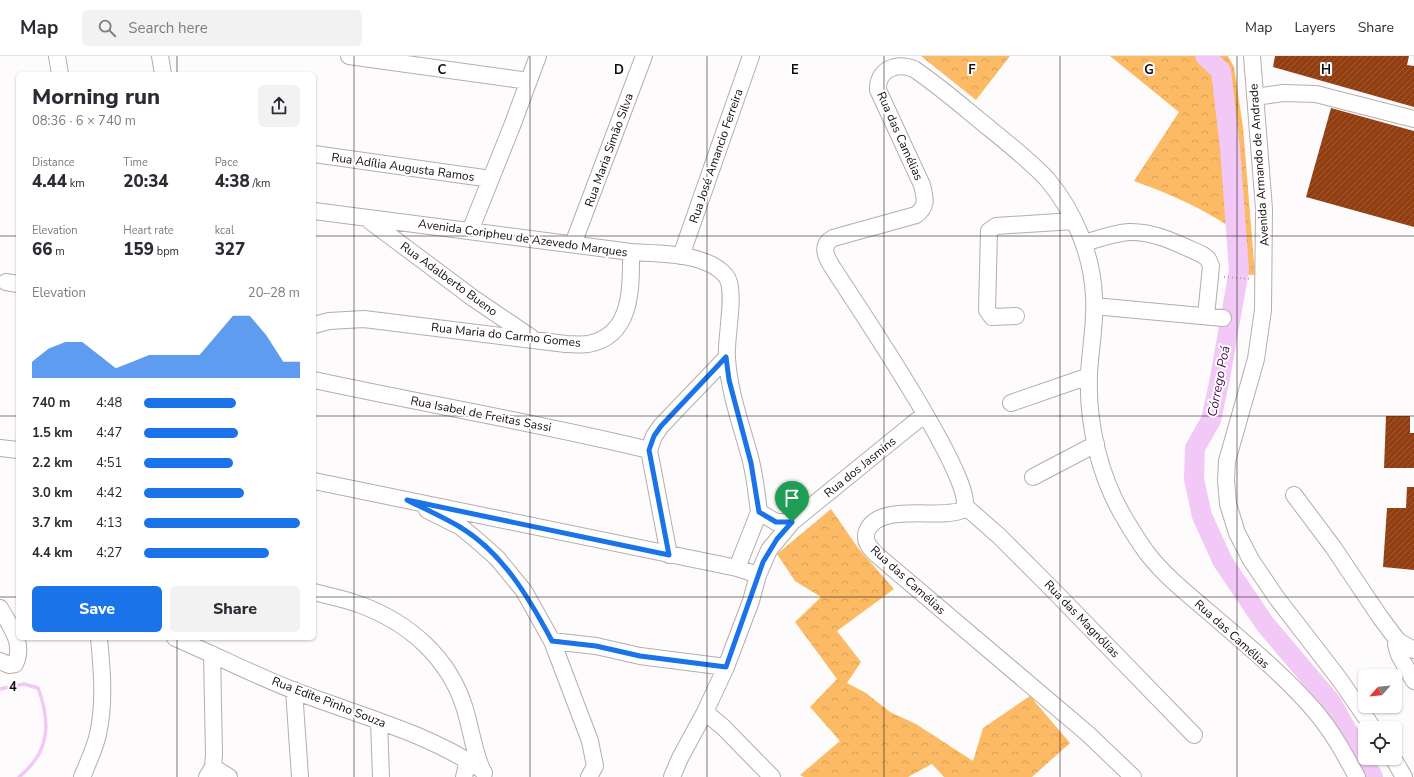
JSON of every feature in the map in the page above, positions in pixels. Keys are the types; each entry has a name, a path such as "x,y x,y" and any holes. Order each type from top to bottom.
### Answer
{"street":[{"path":"56,56 60,72"},
{"path":"160,56 163,72"},
{"path":"349,56 529,81"},
{"path":"470,232 492,179 538,56"},
{"name":"Rua Maria Simão Silva","path":"573,244 644,56"},
{"name":"Rua José Amancio Ferreira","path":"681,256 751,56"},
{"name":"Avenida Armando de Andrade","path":"1252,56 1264,209 1263,310 1256,359 1227,461 1226,480 1228,504 1237,533 1251,560 1276,598 1340,680 1369,721"},
{"name":"Rua das Camélias","path":"1133,777 1088,734 877,555 866,542 866,532 869,527 873,522 883,516 950,514 963,510 966,507 963,487 950,457 926,414 831,265 825,250 827,242 833,238 916,215 925,206 926,200 922,185 880,99 878,90 880,78 889,69 901,65 914,69 924,76 1008,144 1046,178 1062,199 1084,243 1092,275 1094,306 1089,376 1091,416 1096,444 1111,491 1124,518 1147,553 1171,580 1292,687 1308,703 1333,733 1357,777"},
{"path":"1255,97 1283,93 1316,94 1414,119"},
{"name":"Rua Adília Augusta Ramos","path":"316,154 492,179"},
{"name":"Avenida Coripheu de Azevedo Marques","path":"316,211 631,252 681,256 711,265 727,278 731,297 726,357"},
{"name":"Rua Adalberto Bueno","path":"365,217 472,298 534,340"},
{"path":"1016,316 992,316 987,310 989,231 996,226 1074,221"},
{"path":"1084,243 1120,233 1144,233 1160,237 1204,255 1208,259 1211,266 1206,316"},
{"name":"Rua Maria do Carmo Gomes","path":"316,324 329,321 364,319 566,344 588,344 610,334 621,322 627,312 631,280 631,252"},
{"path":"1094,306 1224,318"},
{"path":"669,555 649,450 654,436 661,426 726,357"},
{"path":"726,357 729,380 751,463 759,512 737,568"},
{"path":"1011,403 1089,376"},
{"name":"Rua Isabel de Freitas Sassi","path":"316,380 435,406 548,426 649,450"},
{"name":"Rua dos Jasmins","path":"672,777 726,667 751,601 758,575 769,550 792,522 926,414"},
{"path":"1032,477 1096,444"},
{"path":"0,448 16,450"},
{"path":"316,481 737,568 758,575"},
{"path":"1294,495 1333,547 1398,641 1414,650"},
{"path":"407,500 460,527 497,558 524,591 552,641 594,758 595,766 589,777"},
{"name":"Rua das Magnólias","path":"966,507 999,536 1052,589 1194,735"},
{"path":"759,512 776,522 792,522"},
{"path":"316,593 361,605 393,620 416,636 432,650 447,669 458,687 484,773"},
{"path":"0,608 13,621 16,633"},
{"path":"5,663 15,664 20,650 18,640"},
{"path":"82,777 98,734 101,710 102,691 99,640"},
{"name":"Rua Edite Pinho Souza","path":"180,640 294,690 380,721 468,760 484,773"},
{"path":"552,641 596,646 640,656 726,667"},
{"path":"1398,641 1396,645 1399,655 1414,681"},
{"path":"212,654 214,754 210,772 229,777"},
{"path":"294,690 300,777"},
{"path":"705,712 728,732 772,777"},
{"path":"380,721 381,777"},
{"path":"464,777 468,760"},
{"path":"1396,765 1404,777"}],"path":[{"path":"1231,278 1258,280"}],"green space":[{"path":"921,56 1010,56 976,100"},
{"path":"1110,56 1228,56 1234,67 1243,127 1255,275 1233,274 1235,248 1234,230 1186,202 1134,181 1179,112"},
{"path":"831,509 858,548 894,589 837,631 861,662 847,683 866,693 890,712 916,724 973,761 983,728 1030,696 1070,743 1032,777 944,777 932,764 908,777 804,777 800,775 840,741 810,707 837,679 795,622 821,597 795,581 777,554"}],"building":[{"path":"1275,56 1409,56 1407,65 1414,66 1414,107 1273,67"},
{"path":"1331,108 1414,131 1414,227 1306,197"},
{"path":"1386,416 1410,416 1410,433 1414,433 1414,468 1384,468"},
{"path":"1407,487 1414,487 1414,570 1383,567 1387,508 1406,508"}],"waterway":[{"name":"Córrego Poá","path":"1205,56 1221,71 1230,148 1239,270 1211,420 1195,448 1194,479 1202,516 1223,562 1265,624 1331,702 1373,777"},
{"path":"0,689 24,684 38,688 45,713 46,725 42,747 37,757 19,777"}],"route":[{"path":"726,357 729,380 751,463 759,512 765,517 776,522 792,522 784,529 769,550 763,562 751,601 726,667 640,656 596,646 552,641 524,591 497,558 460,527 407,500 669,555 654,485 649,450 654,436 661,426 726,357"}]}
